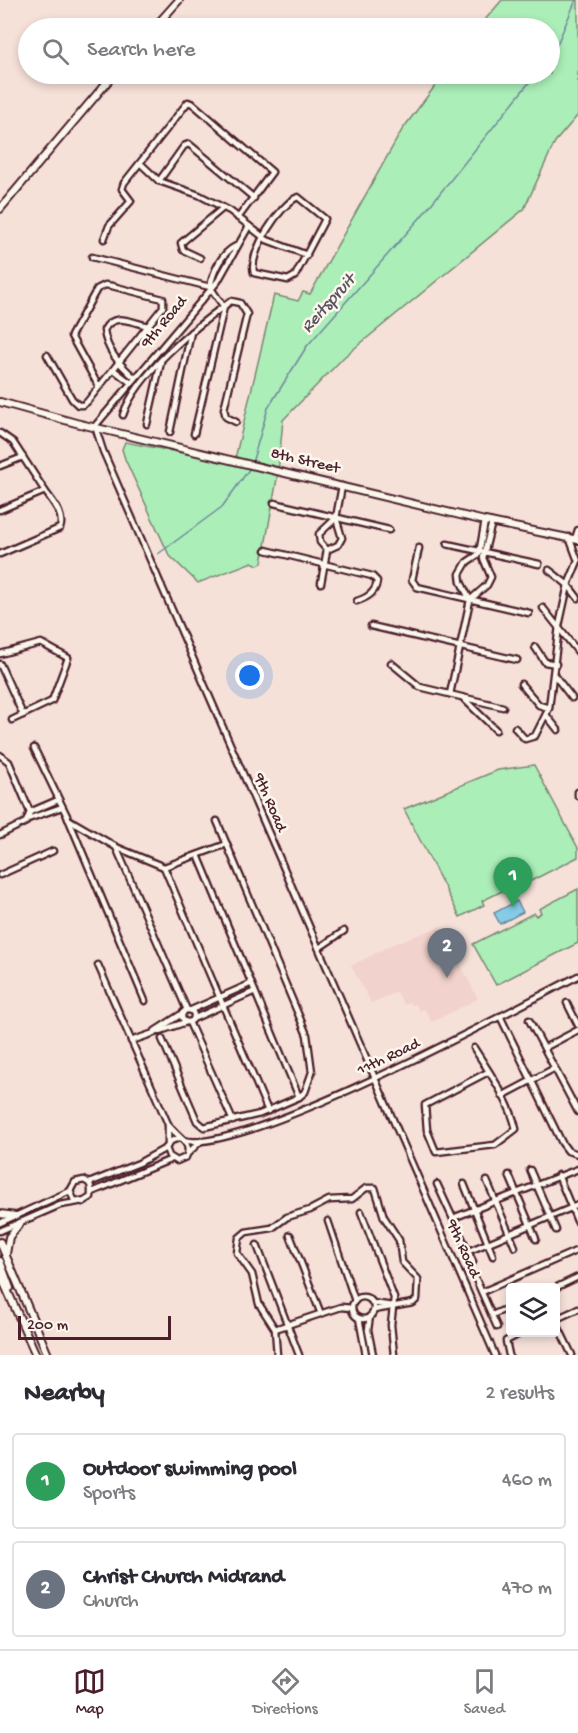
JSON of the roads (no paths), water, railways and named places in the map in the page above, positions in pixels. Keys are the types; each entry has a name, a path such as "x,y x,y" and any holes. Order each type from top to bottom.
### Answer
{"street":[{"path":"163,18 179,0"},
{"path":"0,208 105,84"},
{"path":"104,239 109,226 131,201 122,186 184,105 190,102 271,170 272,176 238,218"},
{"path":"159,181 184,146 189,144 197,148 254,198"},
{"path":"140,163 159,181 199,195 223,208 281,248 307,255"},
{"path":"298,196 325,219 307,255 291,279 254,273 256,249 263,237 298,196"},
{"path":"200,258 183,250 181,243 223,208"},
{"path":"210,287 231,260 236,246 249,226"},
{"path":"210,287 212,278 224,256 236,246"},
{"path":"92,257 210,287 224,307 194,434"},
{"path":"47,355 61,382 78,405 84,404 99,387 114,370 163,307 163,299 105,285 97,289 71,336 99,387"},
{"name":"9th Road","path":"210,287 95,426 103,451 495,1355"},
{"path":"123,415 127,402 162,361 191,332 231,301 244,306 247,314 224,409 226,417 236,422"},
{"path":"135,378 119,363 104,333 109,321 115,319 148,326"},
{"path":"170,432 191,332"},
{"path":"147,424 162,361"},
{"path":"114,370 131,383"},
{"name":"8th Street","path":"0,404 489,521 574,539"},
{"path":"0,433 9,437 63,521 60,528 0,554"},
{"path":"0,466 23,457"},
{"path":"327,550 338,545 342,538 336,518 342,485"},
{"path":"0,510 45,491"},
{"path":"274,503 389,530"},
{"path":"321,584 327,550 320,542 319,534 336,518"},
{"path":"450,694 470,600 489,582 490,572 483,560 482,552 489,521"},
{"path":"515,728 525,739 535,736 547,716 555,676 559,627 568,585 578,558 574,539 578,530"},
{"path":"447,544 539,564"},
{"path":"419,548 412,580 414,585 529,613"},
{"path":"266,550 375,578 376,586 371,595 357,601"},
{"path":"470,600 461,582 460,574 464,566 482,552"},
{"path":"549,570 568,585 578,598"},
{"path":"543,608 578,652"},
{"path":"370,626 517,660"},
{"path":"0,654 41,643 68,658 52,702 12,720"},
{"path":"535,647 545,662 556,664"},
{"path":"391,663 420,687 502,706"},
{"path":"0,664 22,715"},
{"path":"555,676 572,698"},
{"path":"521,684 539,705 549,708"},
{"path":"462,697 496,730"},
{"path":"547,716 558,730"},
{"path":"34,748 68,818 145,1001"},
{"path":"0,755 9,762 30,812 28,819"},
{"path":"30,812 58,800"},
{"path":"0,834 21,826 28,819 62,807"},
{"path":"68,818 116,847 164,867 227,844"},
{"path":"162,1039 199,1124 204,1127 268,1111 299,1097 306,1092 312,1076 307,1035 217,820"},
{"path":"116,847 187,1011 188,1022 233,1121"},
{"path":"0,874 53,851"},
{"path":"198,855 253,992 299,1097"},
{"path":"164,867 268,1111"},
{"path":"319,948 344,932"},
{"path":"0,1223 18,1220 60,1205 88,1200 92,1192 172,1159 182,1160 188,1153 187,1143 168,1124 98,965"},
{"name":"11th Road","path":"181,1139 201,1141 267,1124 375,1078 578,976"},
{"path":"131,1041 155,1031 187,1011 250,984"},
{"path":"155,1031 172,1029 253,992"},
{"path":"567,1003 578,1025"},
{"path":"187,1011 195,1018"},
{"path":"500,1016 565,1148 578,1154"},
{"path":"529,1020 578,1112"},
{"path":"544,1048 578,1030"},
{"path":"474,1048 488,1072 502,1096 516,1125 511,1135 489,1146 435,1151 427,1130 425,1105 488,1072"},
{"path":"502,1096 555,1068"},
{"path":"168,1124 167,1146 172,1159"},
{"path":"88,1183 139,1163 181,1139"},
{"name":"11th Road","path":"188,1153 201,1141"},
{"path":"453,1218 578,1168"},
{"path":"531,1170 556,1230"},
{"path":"509,1174 536,1239"},
{"path":"558,1175 577,1221"},
{"path":"0,1231 70,1191 75,1182 84,1180 92,1192"},
{"path":"487,1181 515,1247"},
{"path":"464,1184 493,1256"},
{"path":"437,1185 473,1262"},
{"path":"277,1355 275,1329 259,1304 252,1274 238,1256 239,1238 246,1232 272,1227 287,1217 310,1210 329,1200 355,1198 370,1187 378,1193 384,1217 399,1240 402,1262 418,1279 416,1301 374,1310 370,1316 368,1330 373,1355"},
{"path":"70,1191 78,1202"},
{"path":"469,1251 578,1205"},
{"path":"361,1212 393,1295 391,1325 394,1355"},
{"path":"0,1214 18,1220"},
{"path":"6,1257 9,1237 18,1220"},
{"path":"328,1221 355,1301 352,1308"},
{"path":"290,1235 321,1314"},
{"path":"0,1242 48,1355"},
{"path":"256,1245 289,1325 298,1355"},
{"path":"482,1292 578,1250"},
{"path":"0,1262 21,1323"},
{"path":"0,1275 36,1355"},
{"path":"474,1275 497,1327"},
{"path":"560,1285 578,1277"},
{"path":"355,1301 366,1298 372,1303 394,1307"},
{"path":"372,1303 374,1310"},
{"path":"275,1329 341,1307 352,1308 359,1318 366,1355"},
{"path":"560,1317 578,1308"},
{"path":"492,1315 506,1309"},
{"path":"359,1318 370,1316"},
{"path":"560,1330 572,1355"},
{"path":"509,1355 506,1341 514,1337"}],"water":[{"path":"517,901 523,912 500,924 494,913"}],"waterway":[{"name":"Reitspruit","path":"560,37 576,0"},
{"name":"Reitspruit","path":"252,463 268,408 307,346 420,218 528,84"},
{"name":"Reitspruit","path":"158,554 222,507 250,468"}],"place":[{"name":"Outdoor swimming pool","path":"513,907"},
{"name":"Christ Church Midrand","path":"447,978"}]}
